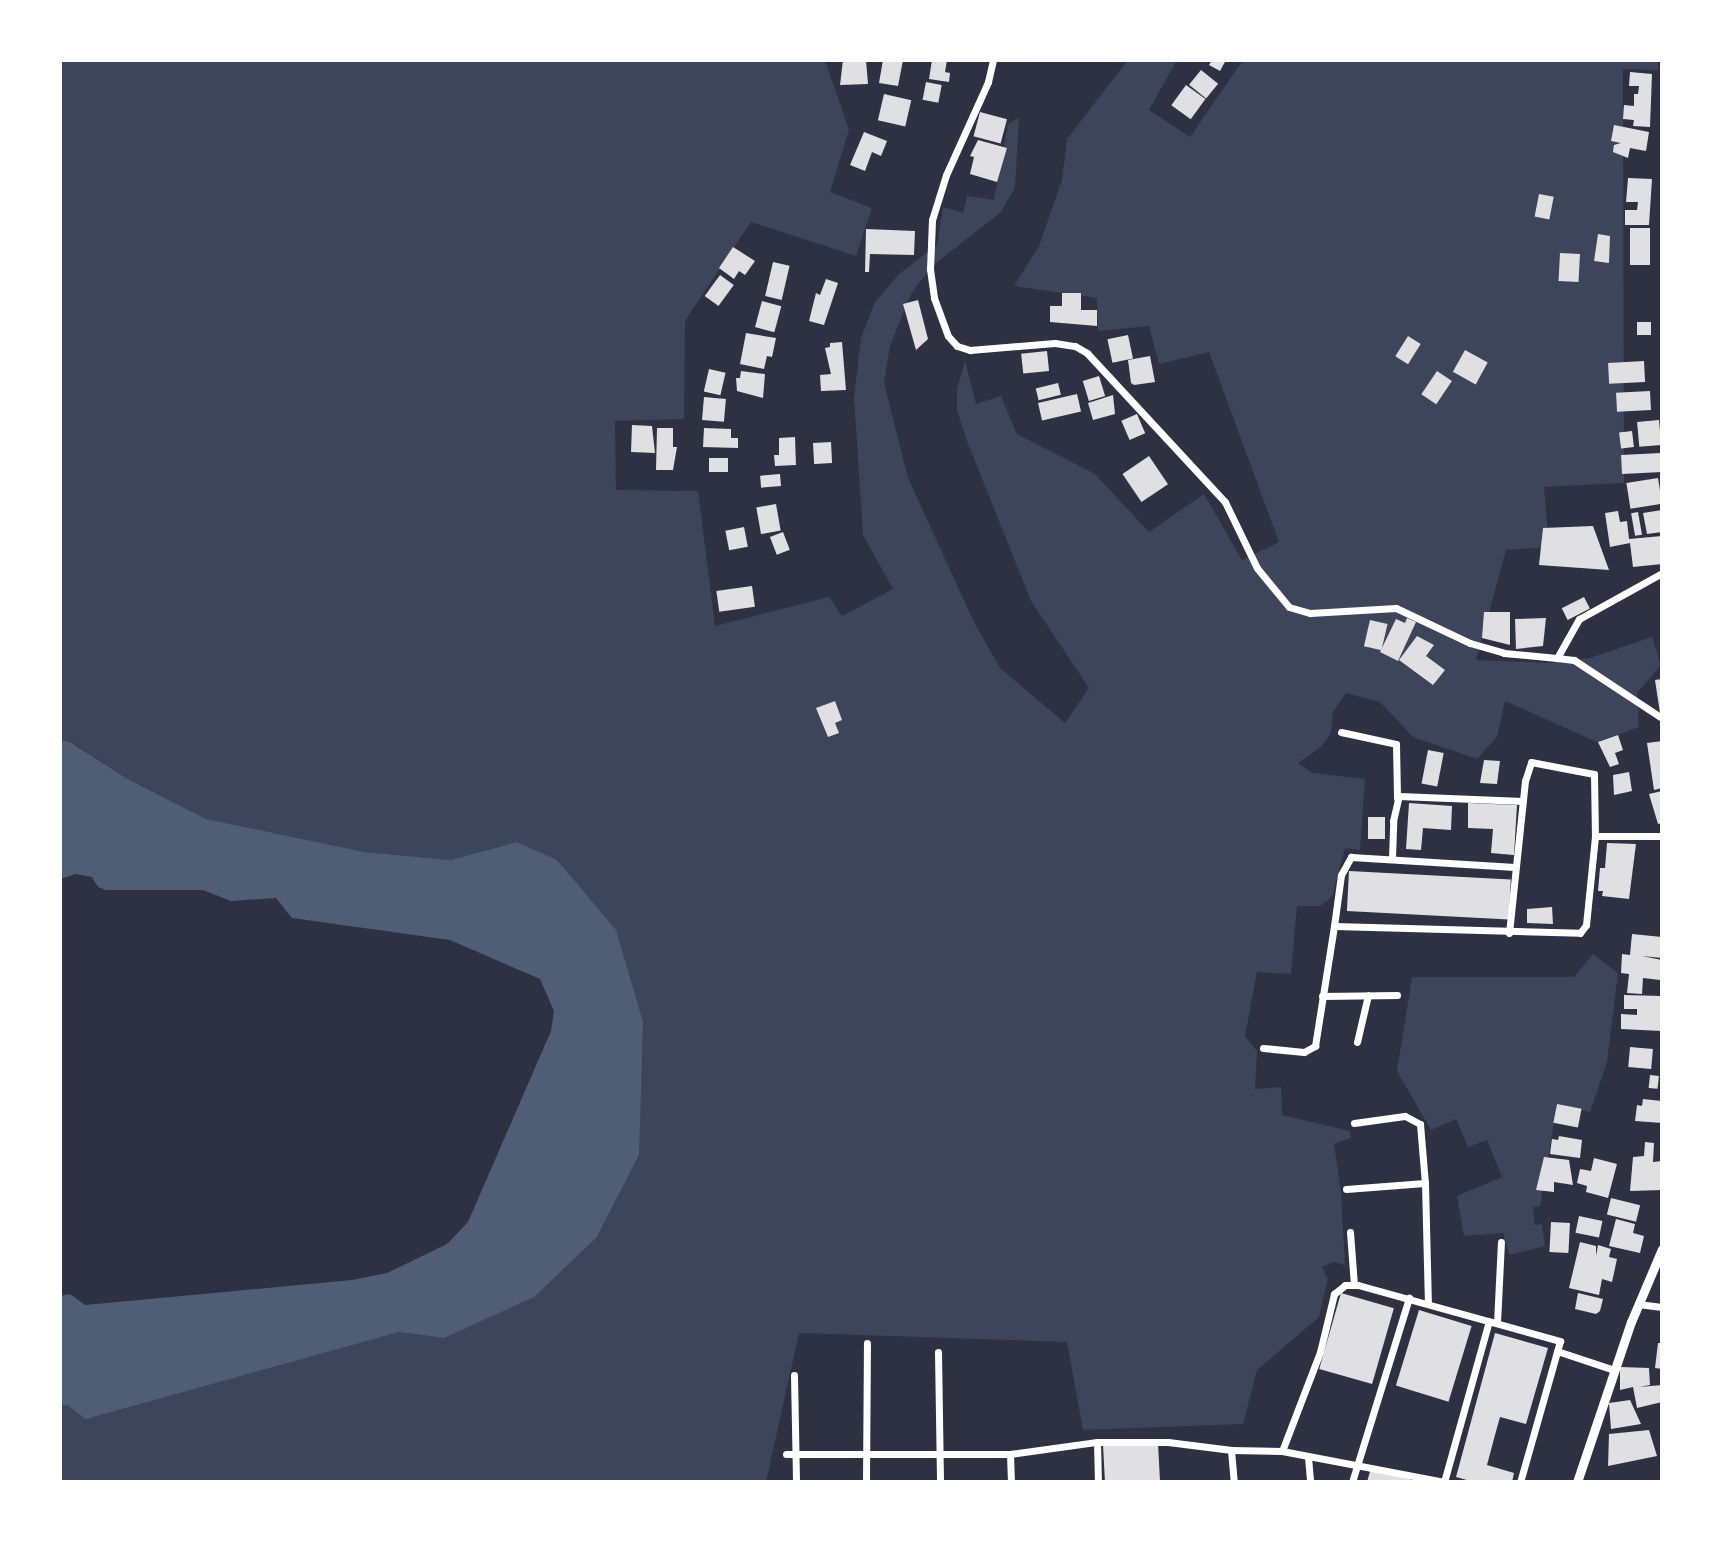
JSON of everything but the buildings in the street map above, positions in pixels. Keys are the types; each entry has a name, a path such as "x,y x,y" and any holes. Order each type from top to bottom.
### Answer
{"street":[{"path":"993,60 988,82 946,175 932,220 930,269 934,298 948,336 957,346 970,350 1055,343 1075,346 1087,353 1225,502 1257,568 1289,607 1310,613 1396,608 1470,643 1504,653 1574,660 1662,718"},
{"path":"1557,658 1579,619 1620,593 1662,573"},
{"path":"1341,732 1396,744 1397,798 1392,858"},
{"path":"1334,926 1509,933 1582,932 1586,925 1595,836 1593,773 1533,761 1525,781 1509,933"},
{"path":"1397,798 1415,795 1523,801"},
{"path":"1595,836 1662,836"},
{"path":"1263,1048 1312,1050 1317,1042 1334,926 1335,898 1347,860 1360,855 1515,867"},
{"path":"1357,1042 1368,995"},
{"path":"1322,996 1397,995"},
{"path":"1354,1123 1405,1116 1417,1119 1423,1131 1428,1303"},
{"path":"1346,1189 1425,1183"},
{"path":"1350,1232 1354,1285"},
{"path":"786,1454 1010,1454 1097,1442 1168,1442 1231,1450 1282,1451 1444,1482 1493,1322 1501,1242"},
{"path":"1577,1482 1638,1304 1662,1249"},
{"path":"1282,1451 1320,1352 1334,1294 1345,1285 1354,1285 1560,1341 1520,1482"},
{"path":"1352,1482 1409,1298"},
{"path":"1638,1304 1662,1307"},
{"path":"866,1482 867,1343"},
{"path":"1557,1351 1614,1370"},
{"path":"938,1352 940,1482"},
{"path":"794,1375 796,1482"},
{"path":"1097,1442 1098,1482"},
{"path":"1231,1450 1234,1482"},
{"path":"1010,1454 1011,1482"},
{"path":"1308,1457 1310,1482"}],"shaded area":[{"path":"60,60 825,60 849,130 830,192 872,208 856,256 751,222 685,321 684,419 615,421 616,490 698,491 715,626 829,597 842,616 893,589 863,535 854,397 861,338 875,302 899,274 937,245 943,207 963,213 967,196 994,200 1008,124 1019,117 1015,188 1000,213 932,266 911,294 890,346 884,383 908,478 974,622 1000,668 1065,723 1089,688 1031,601 967,441 957,410 957,389 965,361 976,404 1001,396 1017,434 1095,474 1149,532 1204,494 1242,560 1279,542 1209,352 1159,364 1149,326 1098,331 1097,298 1014,286 1039,246 1062,180 1067,139 1128,60 1177,60 1149,110 1190,137 1243,60 1658,60 1658,70 1623,69 1624,483 1544,487 1549,547 1506,550 1476,660 1548,663 1590,658 1652,637 1661,665 1637,693 1639,727 1597,742 1505,701 1497,737 1477,759 1413,737 1380,702 1346,693 1333,712 1331,733 1321,747 1298,763 1313,773 1365,779 1360,850 1345,848 1332,897 1320,906 1297,906 1291,974 1257,972 1245,1036 1257,1051 1255,1089 1281,1087 1282,1115 1350,1131 1351,1138 1334,1144 1341,1192 1345,1265 1334,1262 1322,1267 1328,1279 1319,1317 1257,1370 1243,1424 1083,1430 1067,1342 799,1333 766,1482 60,1482 60,1406 400,1332 444,1338 639,1155 517,842 450,860 364,852 278,836 206,819 126,778 71,742 60,740"},
{"path":"60,740 70,742 126,778 206,819 364,852 450,860 517,842 557,860 616,930 643,1022 639,1155 596,1238 534,1297 444,1338 399,1332 86,1419 67,1405 60,1406 60,1296 70,1294 85,1305 352,1280 387,1273 447,1244 468,1222 551,1031 554,1011 540,979 450,940 292,918 276,898 231,901 203,890 106,890 98,887 92,877 76,874 60,879"},
{"path":"1593,954 1618,973 1607,1062 1590,1112 1557,1105 1540,1206 1533,1207 1535,1225 1542,1224 1545,1246 1509,1255 1503,1233 1464,1236 1457,1196 1502,1177 1487,1140 1468,1147 1456,1119 1431,1130 1397,1071 1412,977 1574,977"}]}
